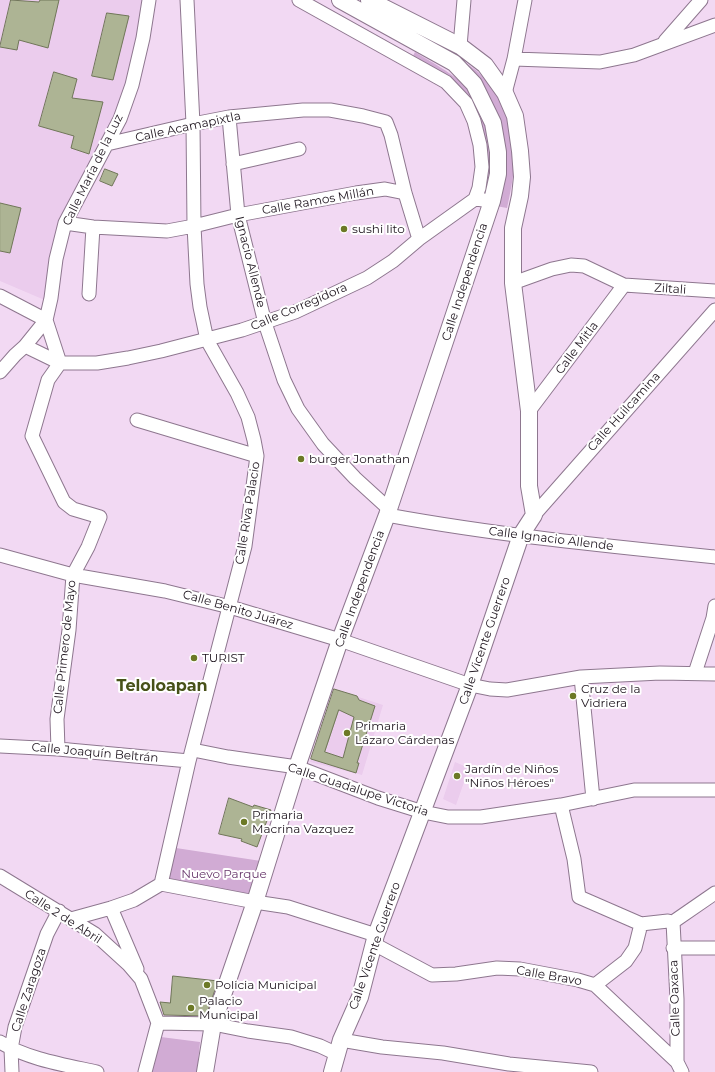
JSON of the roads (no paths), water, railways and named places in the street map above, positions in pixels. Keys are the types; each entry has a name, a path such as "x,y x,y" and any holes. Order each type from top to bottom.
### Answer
{"main road":[{"name":"Calle Independencia","path":"205,1072 213,1024 255,902 297,767 340,640 388,512 492,201 498,174 498,152 493,123 474,84 454,63 340,0"},
{"path":"369,0 460,46 485,65 505,92 514,116 520,152 522,177 520,196 513,228 513,283 529,412 529,486 534,515"},
{"name":"Calle Vicente Guerrero","path":"332,1072 339,1047 360,997 375,940 470,685 521,535 534,515"}],"street":[{"name":"Calle María de la Luz","path":"0,372 25,346 46,320 51,298 56,260 65,223 120,119 132,86 143,38 149,0"},
{"name":"Calle Riva Palacio","path":"161,884 191,755 245,546 257,456 248,417 237,393 207,340 197,284 194,226 193,124 187,0"},
{"path":"299,0 446,82 466,103 474,122 480,145 482,167 479,188 475,199 492,201"},
{"path":"460,46 464,0"},
{"path":"505,92 514,59 525,0"},
{"path":"664,43 701,0"},
{"path":"514,59 600,62 634,55 715,25"},
{"name":"Calle Acamapixtla","path":"107,144 229,116 303,110 330,110 386,122 391,135 405,193 419,239"},
{"name":"Ignacio Allende","path":"229,116 238,215 265,323 284,380 298,409 323,444 388,512"},
{"path":"233,164 299,149"},
{"name":"Calle Ramos Millán","path":"65,223 93,227 167,231 238,215 363,192 385,189 405,193"},
{"name":"Calle Corregidora","path":"60,362 97,363 128,358 207,340 265,323 295,312 367,278 393,261 419,239 475,199"},
{"path":"89,294 93,227"},
{"path":"513,283 552,269 571,265 584,266 624,285"},
{"name":"Ziltali","path":"624,285 715,291"},
{"name":"Calle Mitla","path":"529,412 624,285"},
{"path":"0,296 46,320 60,362"},
{"name":"Calle Huilcamina","path":"534,515 711,323 715,310"},
{"path":"25,346 60,362"},
{"name":"Calle Primero de Mayo","path":"58,749 57,719 69,630 72,575 88,547 100,517 73,509 64,502 32,436 48,380 60,362"},
{"path":"137,420 257,456"},
{"name":"Calle Ignacio Allende","path":"388,512 432,523 612,546 715,557"},
{"name":"Calle Benito Juárez","path":"0,556 72,575 165,590 230,607 340,640 470,685 490,689 507,690 580,677 660,673 715,674"},
{"path":"695,673 715,606"},
{"path":"580,677 593,799"},
{"name":"Calle Joaquín Beltrán","path":"0,746 191,755"},
{"name":"Calle Guadalupe Victoria","path":"191,755 228,757 297,767 378,798 423,812 448,816 481,817 562,805 634,790 715,790"},
{"path":"562,805 574,859 579,897 640,924 668,921 673,922 715,894"},
{"name":"Calle 2 de Abril","path":"0,876 95,934 129,965 141,979 158,1023"},
{"path":"71,919 111,908 138,897 161,884"},
{"name":"Calle Bravo","path":"161,884 255,902 288,906 375,940 432,975 456,974 497,968 520,969 578,980 595,985 679,1067"},
{"path":"111,908 141,979"},
{"name":"Calle Zaragoza","path":"12,1072 11,1049 15,1027 47,934 58,911"},
{"name":"Calle Oaxaca","path":"673,922 679,1067"},
{"path":"595,985 626,961 635,948 640,924"},
{"path":"674,948 715,948"},
{"path":"145,1072 158,1023 213,1024 291,1037 320,1046 382,1047 443,1053 509,1064 591,1072"},
{"path":"0,1042 11,1049 58,1063 97,1072"}],"place":[{"name":"sushi lito","path":"344,229"},
{"name":"burger Jonathan","path":"301,459"},
{"name":"TURIST","path":"194,658"},
{"name":"Cruz de la Vidriera","path":"573,696"},
{"name":"Primaria Lázaro Cárdenas","path":"347,733"},
{"name":"Jardín de Niños \"Niños Héroes\"","path":"457,776"},
{"name":"Primaria Macrina Vazquez","path":"244,822"},
{"name":"Policia Municipal","path":"207,985"},
{"name":"Palacio Municipal","path":"191,1008"}],"district":[{"name":"Teloloapan","path":"162,686"}],"park label":[{"name":"Nuevo Parque","path":"224,874"}]}
